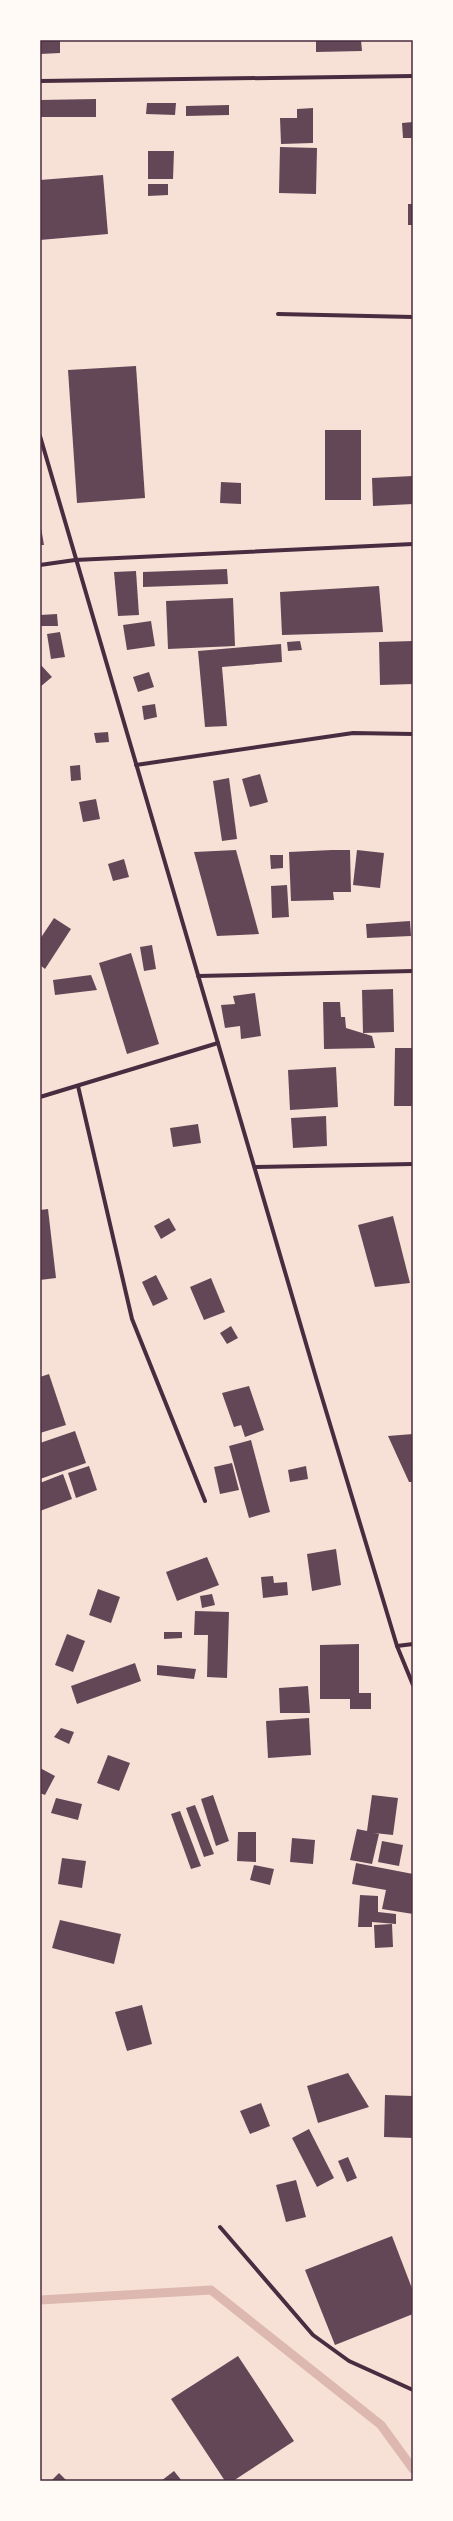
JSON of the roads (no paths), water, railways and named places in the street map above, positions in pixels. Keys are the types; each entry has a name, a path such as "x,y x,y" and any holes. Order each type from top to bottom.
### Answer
{"street":[{"path":"40,81 413,76"},
{"path":"278,314 413,317"},
{"path":"40,436 75,560 256,1167 317,1381 396,1646 413,1685"},
{"path":"40,565 75,560 413,544"},
{"path":"136,765 353,734 413,734"},
{"path":"198,976 413,971"},
{"path":"40,1097 218,1043"},
{"path":"78,1086 132,1319 205,1501"},
{"path":"256,1167 413,1164"},
{"path":"396,1646 413,1644"},
{"path":"220,2227 313,2335 349,2361 413,2390"}],"waterway":[{"path":"40,2300 211,2290 381,2425 413,2469"}]}
